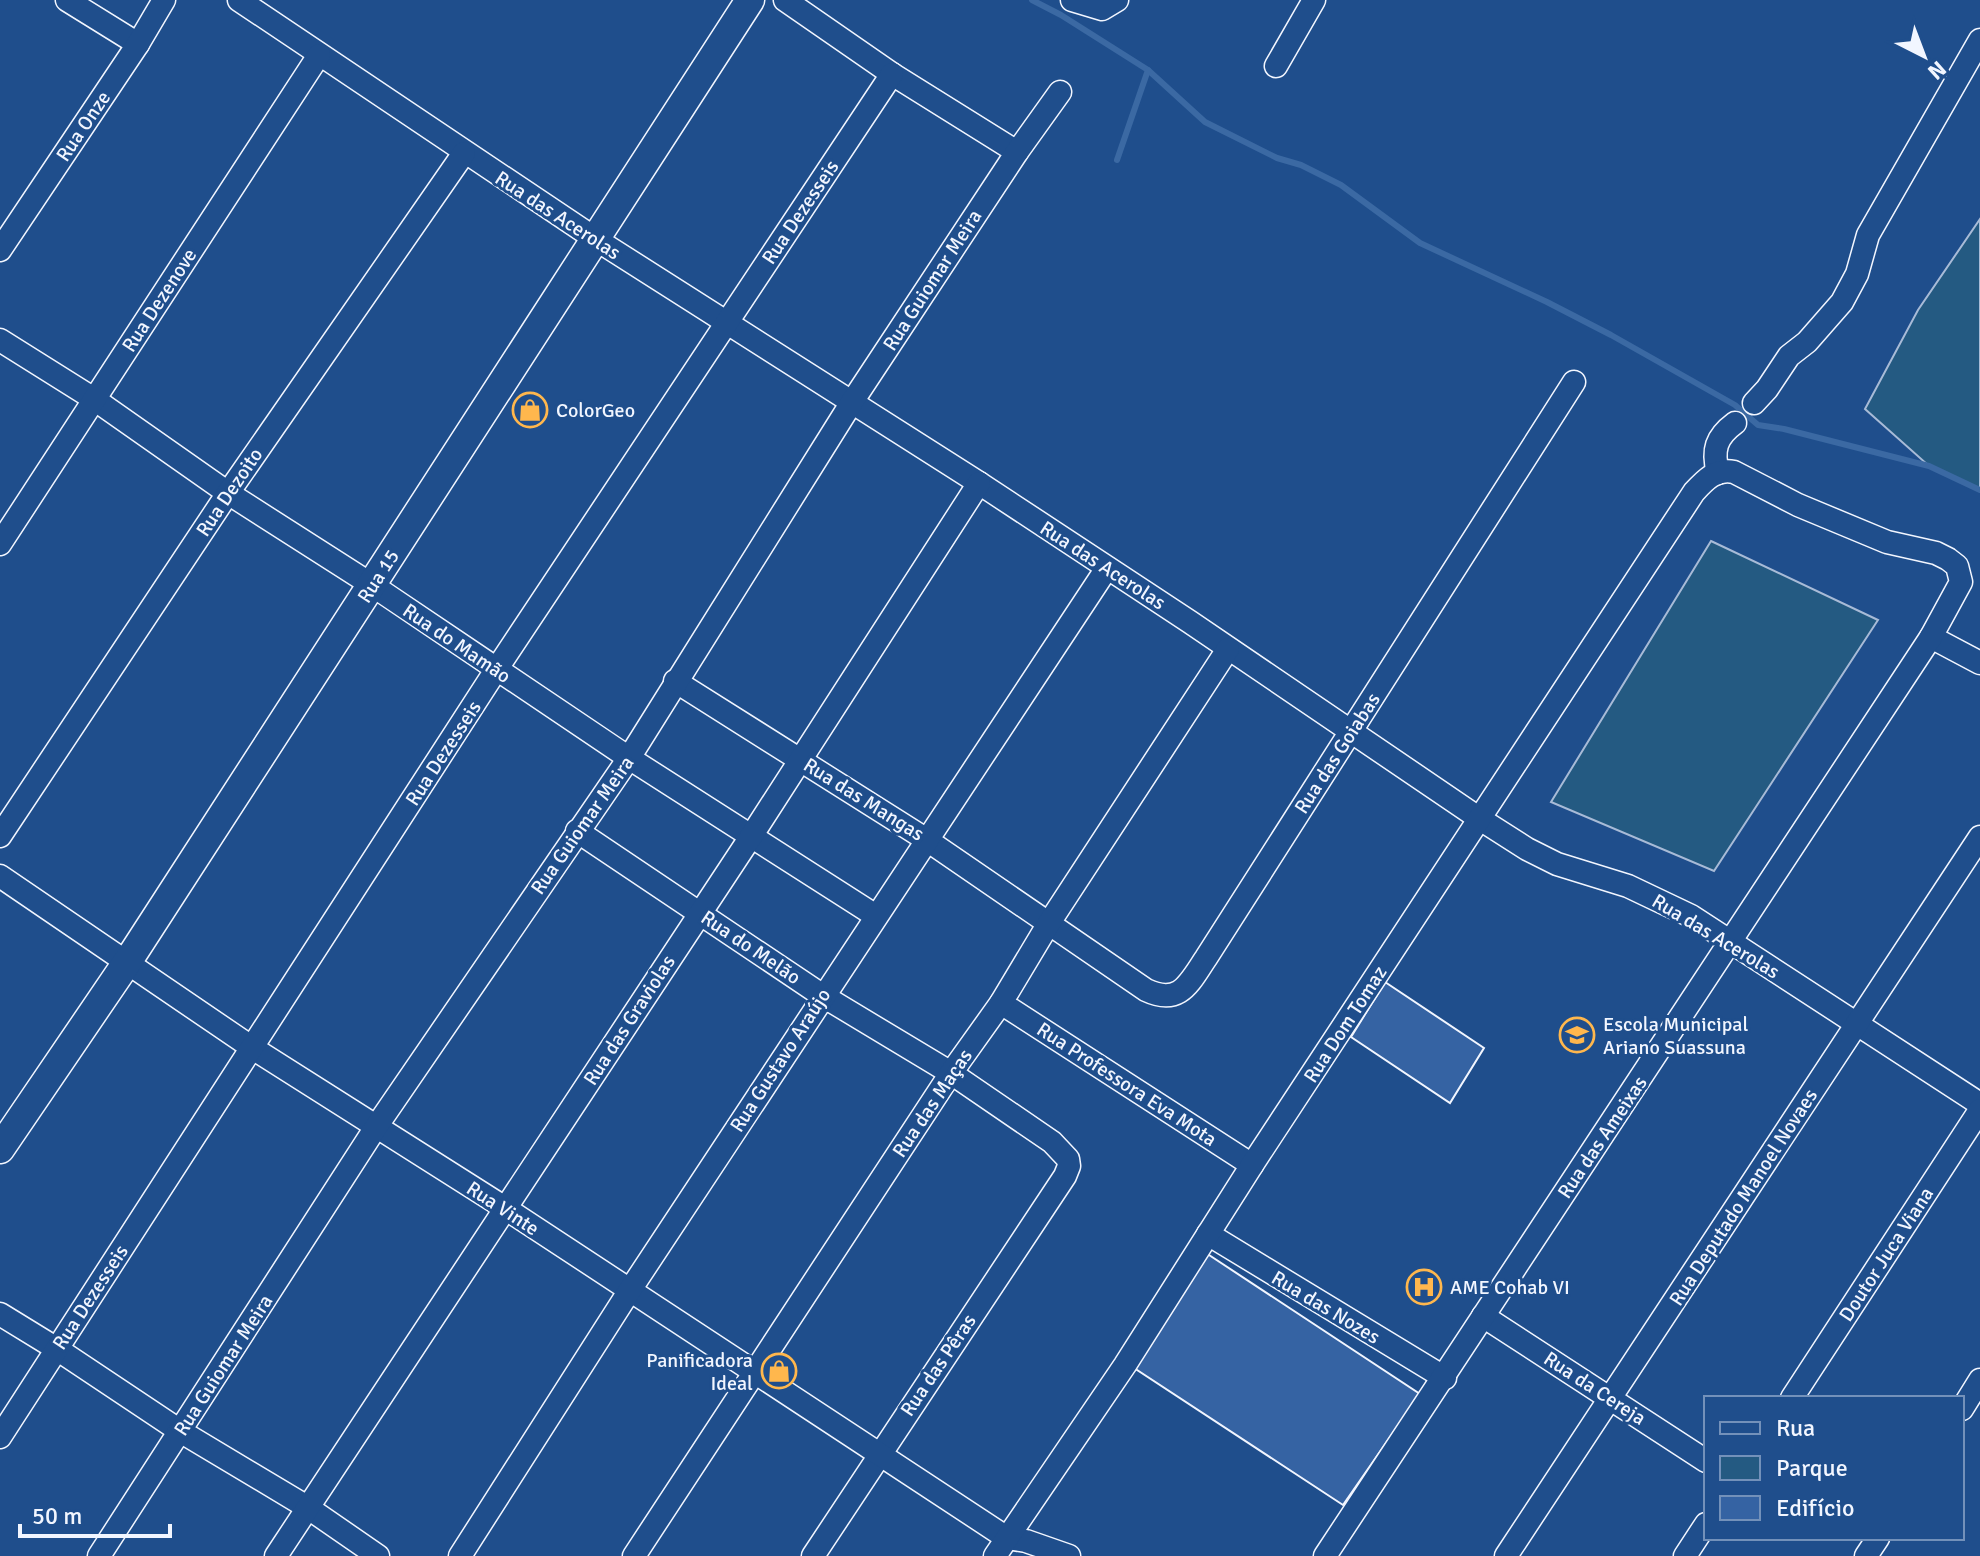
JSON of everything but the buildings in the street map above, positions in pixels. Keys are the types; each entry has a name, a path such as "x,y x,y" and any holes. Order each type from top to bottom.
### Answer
{"main road":[{"name":"Rua 15","path":"4,1135 128,961 750,0"}],"street":[{"path":"67,0 138,44"},
{"name":"Rua Onze","path":"0,250 164,0"},
{"name":"Rua das Acerolas","path":"239,0 597,240 979,483 1527,849 1557,864 1628,886 1691,916 1980,1107"},
{"path":"785,0 892,74 1017,152"},
{"path":"1072,0 1102,9 1117,0"},
{"path":"1276,66 1314,0"},
{"path":"1754,403 1789,356 1818,331 1842,302 1857,274 1868,235 1980,40"},
{"name":"Rua Dezenove","path":"0,544 319,55"},
{"name":"Rua Dezesseis","path":"0,1437 496,670 892,74"},
{"name":"Rua Guiomar Meira","path":"99,1556 376,1127 629,758 852,402 1060,92"},
{"name":"Rua Dezoito","path":"0,836 228,493 464,153"},
{"name":"Rua do Mamão","path":"0,340 94,399 228,493 372,585 629,758 876,916"},
{"name":"Rua das Goiabas","path":"1049,923 1146,990 1165,997 1180,991 1206,958 1574,382"},
{"path":"1718,473 1715,446 1723,433 1735,423"},
{"name":"Rua das Ameixas","path":"1325,1556 1731,943 1956,596 1962,578 1957,566 1948,559 1936,553 1887,542 1798,505 1734,472 1718,473"},
{"name":"Rua Dom Tomaz","path":"1001,1547 1125,1365 1252,1165 1694,492 1712,474 1718,473"},
{"name":"Rua das Graviolas","path":"276,1556 752,835 979,483"},
{"name":"Rua Gustavo Araújo","path":"460,1556 630,1290 1107,568"},
{"path":"1931,637 1980,663"},
{"name":"Rua das Maças","path":"634,1556 951,1073 1001,1003 1049,923 1228,649"},
{"name":"Rua das Mangas","path":"675,681 927,840 1049,923"},
{"name":"Rua do Melão","path":"577,831 823,996 951,1073 1064,1152 1070,1163 1065,1176"},
{"name":"Rua Deputado Manoel Novaes","path":"1506,1556 1980,837"},
{"name":"Rua Vinte","path":"0,876 251,1047 505,1208 754,1374 879,1453 1001,1547 1026,1541 1069,1556"},
{"name":"Rua Professora Eva Mota","path":"1001,1003 1252,1165"},
{"name":"Doutor Juca Viana","path":"1793,1396 1980,1107"},
{"name":"Rua das Pêras","path":"813,1556 1065,1176"},
{"name":"Rua das Nozes","path":"1208,1234 1445,1378"},
{"path":"0,1314 180,1431 307,1507 378,1556"},
{"name":"Rua da Cereja","path":"1483,1316 1704,1460"},
{"path":"1964,1406 1980,1380"},
{"path":"1685,1556 1704,1527"}],"green space":[{"path":"1980,219 1980,489 1929,466 1865,409 1918,310"},
{"path":"1711,541 1878,620 1714,871 1551,802"}],"waterway":[{"path":"1032,0 1148,70 1205,122 1277,158 1301,165 1341,185 1420,243 1611,335 1735,405 1758,425 1929,466 1980,490"},
{"path":"1117,160 1148,70"}],"place":[{"name":"ColorGeo","path":"530,410"},
{"name":"Escola Municipal Ariano Suassuna","path":"1577,1035"},
{"name":"AME Cohab VI","path":"1424,1287"},
{"name":"Panificadora Ideal","path":"779,1371"}]}
